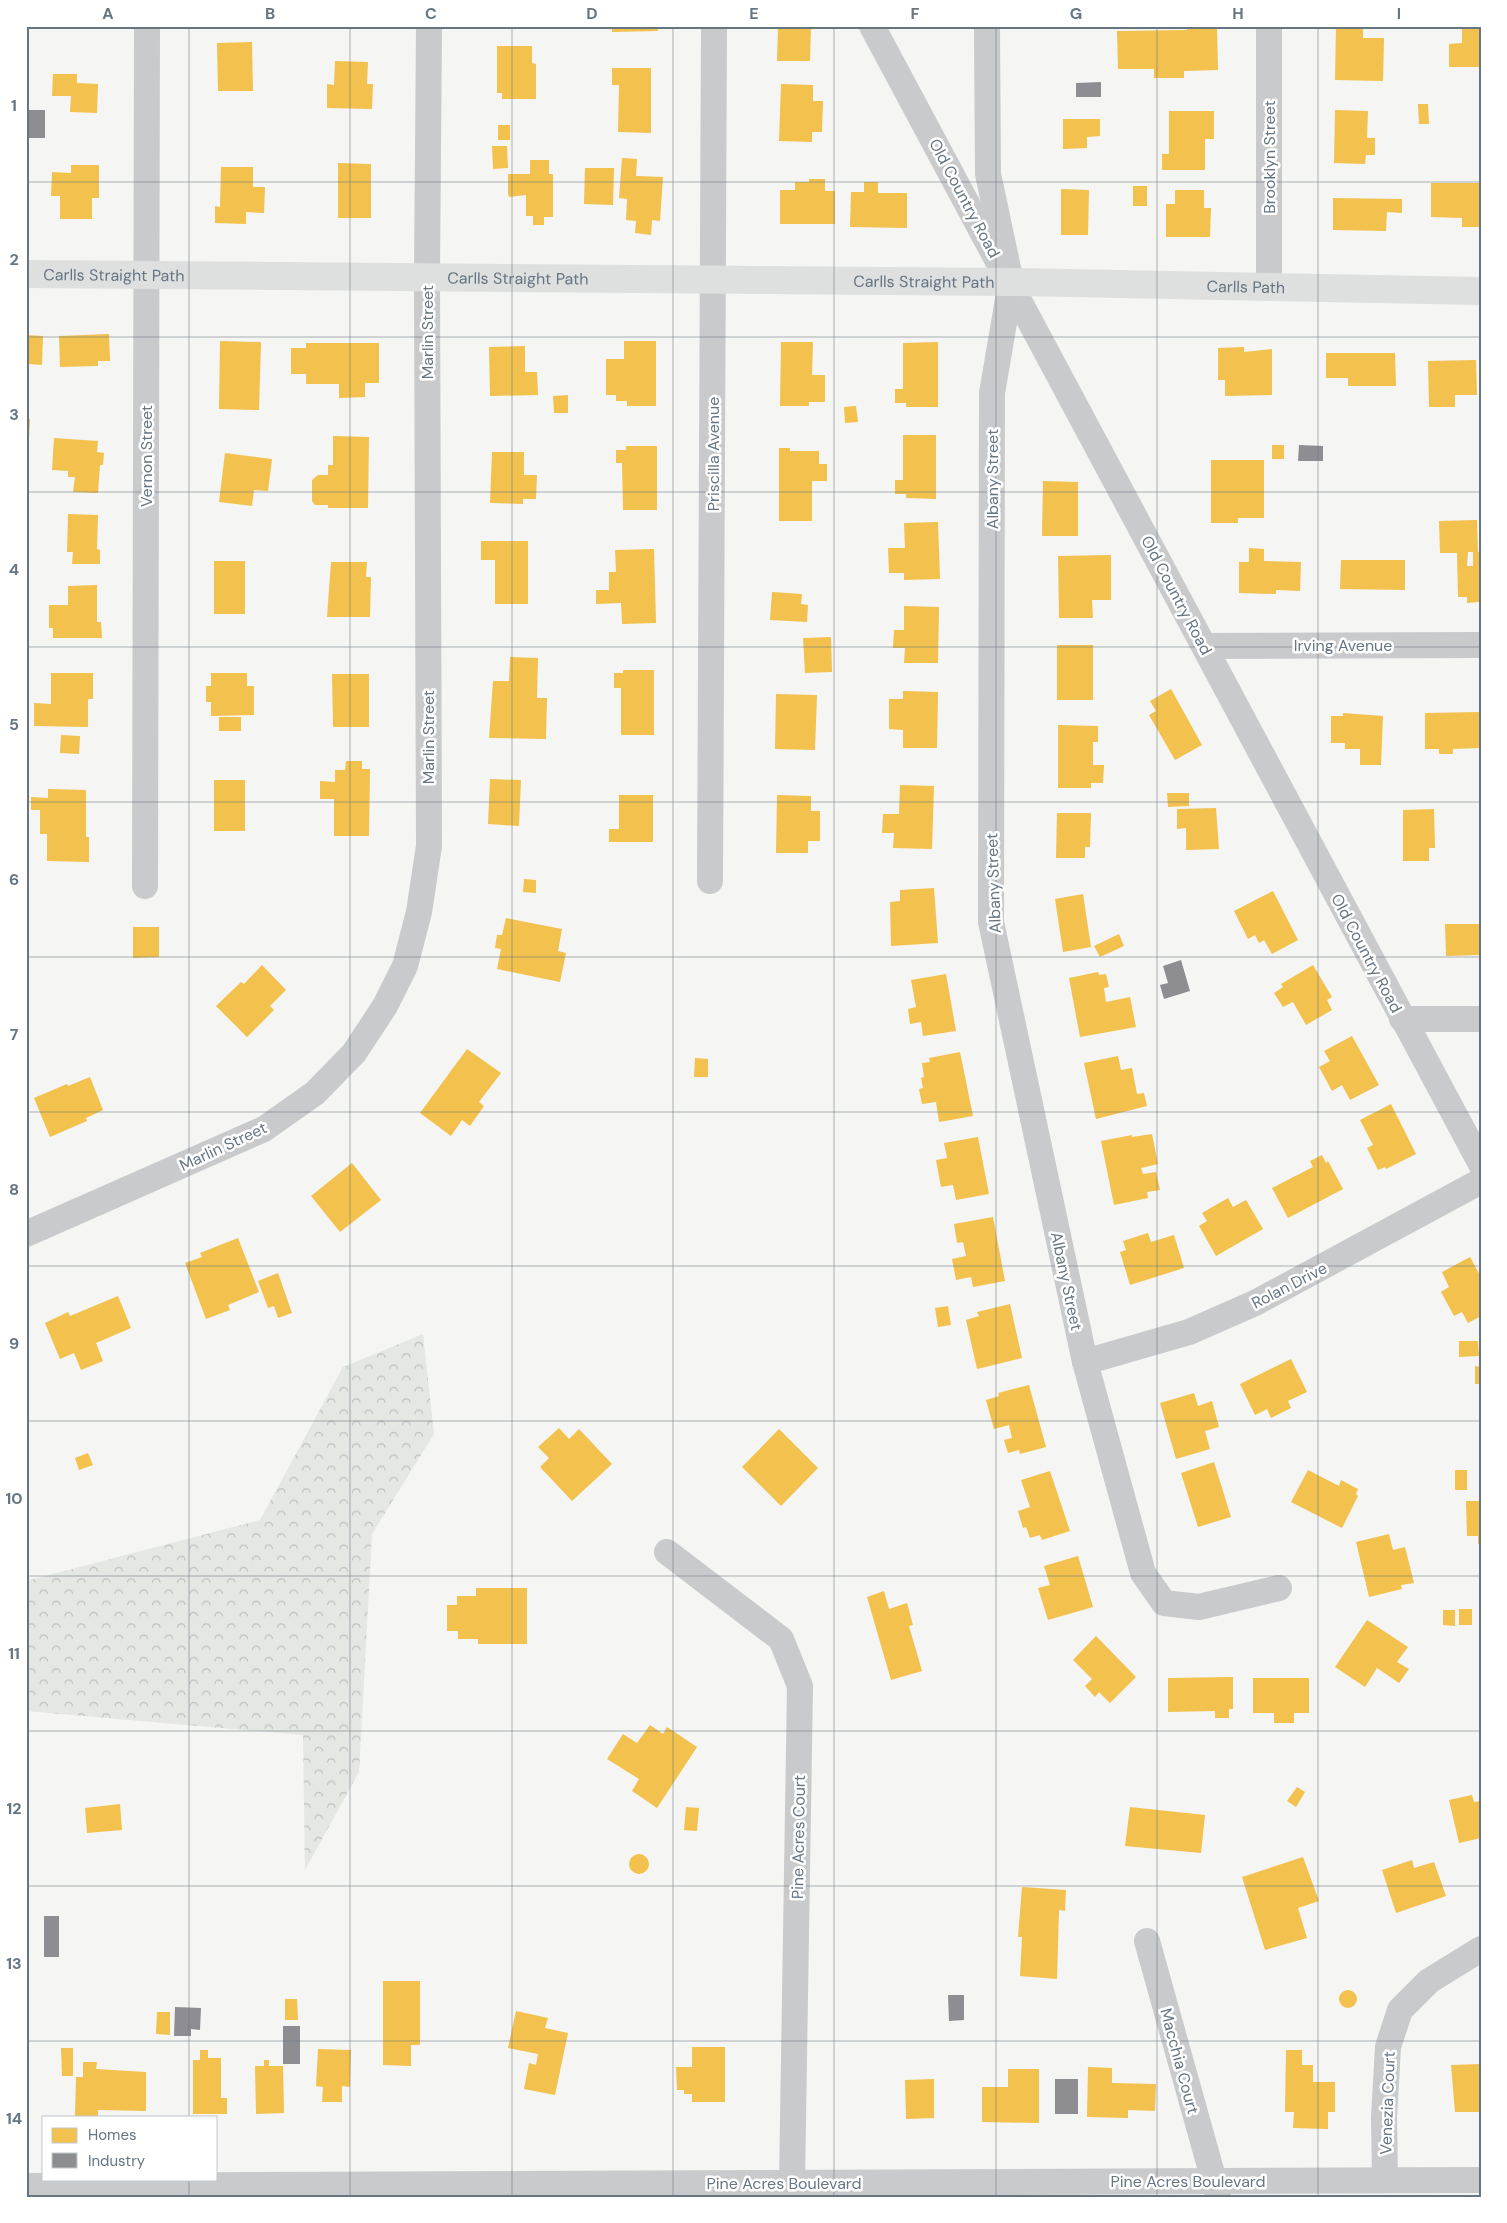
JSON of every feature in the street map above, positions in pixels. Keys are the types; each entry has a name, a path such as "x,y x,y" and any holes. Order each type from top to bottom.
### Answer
{"street":[{"name":"Vernon Street","path":"145,886 147,26"},
{"name":"Marlin Street","path":"26,1234 264,1129 315,1093 354,1053 385,1006 405,966 419,912 429,846 427,277 429,26"},
{"name":"Priscilla Avenue","path":"710,881 714,26"},
{"name":"Old Country Road","path":"872,26 1011,282 1402,1020 1481,1164"},
{"name":"Albany Street","path":"987,26 988,174 1011,282 992,393 991,922 1084,1362 1143,1573 1164,1603 1199,1607 1278,1588"},
{"name":"Brooklyn Street","path":"1269,26 1269,288"},
{"name":"Carlls Straight Path","path":"26,274 1011,282"},
{"name":"Carlls Path","path":"1011,282 1481,291"},
{"name":"Irving Avenue","path":"1205,646 1481,645"},
{"path":"1402,1020 1481,1019"},
{"name":"Rolan Drive","path":"1084,1362 1189,1332 1255,1303 1481,1181"},
{"name":"Pine Acres Court","path":"667,1552 781,1639 800,1686 792,2183"},
{"name":"Macchia Court","path":"1147,1940 1215,2189"},
{"name":"Venezia Court","path":"1385,2180 1384,2117 1388,2047 1400,2010 1429,1981 1481,1949"},
{"name":"Pine Acres Boulevard","path":"26,2186 792,2183 1215,2189 1385,2180 1481,2180"}],"green space":[{"path":"423,1334 434,1434 372,1534 359,1772 305,1870 303,1735 26,1711 26,1581 260,1520 343,1367"}],"building: Homes":[{"path":"612,26 658,26 658,31 612,32"},
{"path":"778,26 811,26 810,61 777,61"},
{"path":"1187,26 1217,26 1218,70 1184,71 1184,78 1154,78 1154,69 1118,69 1117,31 1187,30"},
{"path":"1336,26 1363,26 1363,38 1384,38 1383,81 1335,80"},
{"path":"1462,26 1481,26 1481,67 1449,67 1449,44 1462,43"},
{"path":"252,42 253,91 218,91 217,43"},
{"path":"497,46 532,46 532,63 536,64 536,99 502,99 502,93 497,93"},
{"path":"335,61 368,62 367,84 373,84 372,109 327,108 327,84 334,85"},
{"path":"612,68 651,68 651,133 618,132 619,85 612,85"},
{"path":"53,74 77,74 77,83 98,84 97,113 70,112 71,96 52,96"},
{"path":"781,84 813,85 813,101 823,101 822,132 812,132 812,142 779,141"},
{"path":"1418,104 1428,104 1429,124 1419,124"},
{"path":"1335,110 1368,111 1367,138 1375,138 1375,155 1366,155 1365,164 1334,163"},
{"path":"1169,111 1214,111 1214,139 1205,139 1205,170 1162,170 1162,154 1169,154"},
{"path":"1063,119 1100,119 1100,136 1087,137 1087,148 1063,149"},
{"path":"498,125 510,125 510,140 498,140"},
{"path":"492,146 507,146 508,168 493,169"},
{"path":"622,158 637,159 636,176 663,177 660,221 652,220 651,235 635,233 636,221 626,220 627,199 619,198"},
{"path":"530,160 549,160 549,174 553,174 553,217 544,217 544,225 533,225 533,216 526,216 526,195 509,197 508,194 508,174 530,174"},
{"path":"338,163 371,164 371,218 338,218"},
{"path":"71,165 99,165 99,198 92,198 92,219 60,219 60,196 51,196 52,172 71,173"},
{"path":"221,167 253,167 253,187 265,187 264,213 246,212 246,224 215,223 215,206 220,207"},
{"path":"585,168 614,168 613,205 584,204"},
{"path":"809,179 825,179 825,191 835,191 835,224 780,224 780,190 795,190 795,182 809,182"},
{"path":"864,182 878,182 878,193 907,193 907,228 850,227 851,192 864,192"},
{"path":"1431,183 1481,183 1481,227 1462,227 1462,218 1431,217"},
{"path":"1133,186 1147,186 1147,206 1133,206"},
{"path":"1061,189 1089,190 1088,235 1061,235"},
{"path":"1175,190 1204,190 1204,208 1211,208 1210,237 1166,237 1166,204 1175,204"},
{"path":"1333,198 1402,199 1402,213 1387,212 1386,231 1333,230"},
{"path":"109,334 110,361 98,361 98,366 60,367 59,336"},
{"path":"26,335 43,336 42,365 28,364 28,378"},
{"path":"220,341 261,342 259,410 219,409"},
{"path":"624,341 656,341 656,406 627,406 627,401 616,401 616,395 606,395 606,359 624,359"},
{"path":"781,342 813,342 812,375 825,375 825,402 809,402 809,406 780,406"},
{"path":"938,342 938,407 906,407 906,403 895,403 895,389 903,389 903,343"},
{"path":"306,343 379,343 379,383 365,383 365,397 339,398 339,384 306,384 306,374 291,374 291,348 306,348"},
{"path":"525,346 525,372 537,372 538,395 490,396 489,347"},
{"path":"1244,347 1244,352 1272,349 1272,395 1225,396 1225,380 1218,380 1218,348"},
{"path":"1326,353 1395,353 1396,386 1348,386 1348,378 1326,378"},
{"path":"1476,360 1477,395 1455,395 1455,407 1429,407 1428,361"},
{"path":"568,395 568,413 554,413 553,396"},
{"path":"856,406 858,422 845,423 844,407"},
{"path":"26,419 30,419 29,439 26,439"},
{"path":"903,435 936,435 936,499 906,498 906,494 895,494 895,480 903,480"},
{"path":"333,436 369,437 368,508 328,508 328,505 315,505 312,501 312,480 318,475 328,475 328,465 333,465"},
{"path":"54,438 98,441 97,452 104,453 103,465 100,465 98,493 73,492 75,477 68,477 68,471 52,470"},
{"path":"1272,445 1284,445 1284,459 1272,459"},
{"path":"626,446 657,446 657,510 623,510 622,463 616,463 616,450 626,450"},
{"path":"779,448 790,448 790,451 819,451 819,464 827,464 827,481 812,481 812,521 779,521"},
{"path":"492,452 524,452 524,475 537,475 536,499 523,499 523,504 490,503"},
{"path":"225,453 272,459 268,491 254,490 252,506 219,502"},
{"path":"1211,460 1264,460 1264,518 1238,518 1238,523 1211,523"},
{"path":"1043,481 1078,482 1078,536 1042,536"},
{"path":"68,514 98,515 97,549 100,550 100,564 72,564 73,552 67,552"},
{"path":"1477,520 1478,552 1481,552 1481,599 1479,602 1467,603 1467,597 1458,597 1457,553 1440,553 1439,521","holes":["1468,552 1473,552 1473,566 1467,566"]},
{"path":"938,522 940,579 904,580 904,573 889,573 888,548 905,548 904,523"},
{"path":"481,541 528,541 528,604 495,604 495,560 481,560"},
{"path":"1249,548 1264,549 1264,561 1301,562 1300,591 1276,590 1276,594 1239,593 1239,562 1249,562"},
{"path":"654,549 656,623 622,624 621,603 596,604 596,590 609,590 609,572 616,572 615,550"},
{"path":"1111,555 1111,600 1092,600 1093,618 1059,618 1058,556"},
{"path":"1341,560 1405,560 1405,590 1340,589"},
{"path":"214,561 245,561 245,614 214,614"},
{"path":"331,562 367,562 366,577 371,577 370,617 327,617"},
{"path":"97,585 97,622 101,622 102,638 53,638 53,628 49,628 49,605 68,605 68,586"},
{"path":"772,592 802,594 801,604 808,605 807,622 770,620"},
{"path":"904,606 939,607 938,663 904,663 905,648 893,648 894,630 904,630"},
{"path":"831,637 832,672 805,673 803,638"},
{"path":"1057,645 1093,645 1093,700 1057,700"},
{"path":"510,657 538,658 537,698 547,698 546,739 489,738 493,681 509,681"},
{"path":"623,670 654,670 654,735 621,735 621,688 614,688 614,673 623,673"},
{"path":"51,673 93,673 93,699 88,699 88,727 34,726 34,703 51,704"},
{"path":"211,673 247,673 247,686 254,686 254,715 211,716 211,702 206,702 206,686 211,686"},
{"path":"332,674 369,674 369,727 333,727"},
{"path":"1171,689 1202,745 1175,760 1149,715 1156,711 1150,701"},
{"path":"903,691 938,692 937,748 903,748 903,730 889,729 889,699 903,699"},
{"path":"776,694 817,695 815,750 775,749"},
{"path":"1481,712 1481,748 1453,749 1453,754 1439,754 1439,749 1425,749 1425,713"},
{"path":"1343,713 1383,716 1381,765 1360,765 1360,749 1345,749 1345,743 1331,743 1331,716 1343,716"},
{"path":"219,717 241,717 241,731 219,731"},
{"path":"1058,725 1098,726 1098,742 1093,742 1093,765 1104,765 1103,783 1091,783 1091,788 1058,788"},
{"path":"61,735 80,736 79,754 60,753"},
{"path":"346,761 362,761 362,769 370,769 369,836 334,836 334,799 320,799 320,781 335,782 335,770 345,770"},
{"path":"490,779 521,780 519,826 488,824"},
{"path":"214,780 245,780 245,831 214,831"},
{"path":"900,785 934,786 932,849 893,848 894,833 882,833 883,814 899,814"},
{"path":"48,789 86,790 86,837 89,837 89,862 47,861 47,834 40,834 40,810 31,810 31,797 48,798"},
{"path":"1167,793 1189,793 1189,806 1168,807"},
{"path":"619,795 653,795 653,842 609,842 609,829 619,829"},
{"path":"777,795 811,796 811,811 820,811 820,841 808,841 808,853 776,853"},
{"path":"1216,808 1219,849 1186,850 1186,828 1177,829 1177,809"},
{"path":"1434,809 1435,848 1429,848 1429,861 1403,861 1403,810"},
{"path":"1057,813 1091,813 1090,847 1085,847 1085,858 1056,858"},
{"path":"524,879 536,880 536,893 523,892"},
{"path":"934,888 938,943 891,946 890,902 900,901 900,890"},
{"path":"1273,891 1298,940 1272,954 1264,940 1259,943 1255,935 1248,939 1234,911"},
{"path":"1083,894 1091,947 1063,952 1055,899"},
{"path":"506,918 562,929 558,951 566,953 560,982 497,969 501,949 495,948 497,935 502,935"},
{"path":"1445,924 1481,924 1481,955 1446,956"},
{"path":"133,927 159,927 159,957 133,958"},
{"path":"1119,934 1124,946 1100,957 1094,946"},
{"path":"262,965 286,990 270,1006 274,1010 247,1037 216,1006 241,982 244,984"},
{"path":"1313,965 1332,997 1327,1000 1332,1010 1306,1025 1293,1002 1283,1007 1274,993 1283,987 1281,984"},
{"path":"1098,972 1099,975 1106,974 1109,987 1104,988 1106,1002 1130,997 1136,1027 1080,1037 1069,978"},
{"path":"946,974 956,1031 923,1036 921,1022 910,1024 908,1009 916,1007 911,980"},
{"path":"1352,1036 1379,1085 1350,1100 1342,1085 1332,1091 1319,1067 1330,1061 1324,1051"},
{"path":"467,1049 501,1073 479,1102 484,1106 470,1126 462,1120 451,1136 420,1113"},
{"path":"960,1052 973,1116 939,1122 936,1102 922,1104 919,1089 923,1088 921,1078 924,1077 922,1063 930,1062 929,1058"},
{"path":"1118,1056 1121,1070 1132,1068 1137,1094 1144,1093 1147,1106 1096,1119 1084,1063"},
{"path":"695,1058 708,1059 708,1077 694,1077"},
{"path":"90,1077 103,1110 86,1118 87,1121 50,1137 34,1098 67,1084 68,1086"},
{"path":"1391,1104 1416,1154 1386,1169 1385,1167 1378,1170 1367,1148 1373,1145 1360,1120"},
{"path":"1152,1134 1158,1164 1141,1168 1143,1174 1156,1172 1160,1190 1147,1192 1148,1198 1114,1205 1101,1141 1132,1135 1132,1137"},
{"path":"978,1137 989,1194 956,1200 953,1185 941,1187 936,1160 947,1158 944,1143"},
{"path":"1322,1155 1326,1163 1328,1161 1343,1189 1288,1218 1272,1188 1313,1167 1310,1161"},
{"path":"352,1163 381,1200 340,1232 311,1196"},
{"path":"1228,1198 1233,1207 1246,1200 1263,1229 1216,1256 1199,1226 1207,1221 1202,1213"},
{"path":"993,1217 1005,1281 973,1287 971,1277 956,1280 952,1259 966,1256 963,1242 957,1243 954,1224"},
{"path":"1148,1233 1151,1242 1174,1235 1184,1268 1130,1285 1120,1252 1126,1250 1123,1241"},
{"path":"238,1238 259,1292 228,1305 230,1310 206,1319 185,1263 202,1257 200,1253"},
{"path":"1470,1257 1481,1277 1481,1316 1468,1323 1462,1312 1454,1316 1441,1292 1449,1287 1442,1272"},
{"path":"278,1273 292,1313 278,1318 274,1306 268,1308 258,1281"},
{"path":"118,1296 131,1328 96,1343 103,1361 81,1370 74,1353 60,1359 45,1323 68,1312 70,1316"},
{"path":"1010,1304 1022,1358 977,1369 966,1320 979,1316 977,1312"},
{"path":"948,1306 951,1325 938,1327 935,1308"},
{"path":"1459,1341 1478,1341 1479,1356 1459,1357"},
{"path":"1291,1359 1307,1392 1288,1401 1291,1408 1271,1418 1267,1409 1255,1415 1240,1384"},
{"path":"1475,1366 1481,1367 1481,1384 1475,1384"},
{"path":"1029,1385 1046,1447 1020,1454 1019,1450 1008,1453 1004,1440 1012,1438 1009,1425 994,1429 986,1400 999,1396 998,1393"},
{"path":"1194,1393 1198,1406 1212,1401 1219,1427 1205,1431 1210,1449 1176,1459 1160,1403"},
{"path":"559,1428 569,1439 579,1429 612,1464 572,1501 540,1467 549,1458 538,1447"},
{"path":"779,1429 818,1468 781,1506 742,1467"},
{"path":"88,1453 93,1465 79,1470 75,1458"},
{"path":"1214,1462 1231,1517 1198,1527 1181,1473"},
{"path":"1308,1470 1339,1486 1341,1480 1358,1489 1356,1494 1358,1496 1342,1528 1291,1502"},
{"path":"1455,1470 1467,1470 1467,1490 1455,1490"},
{"path":"1050,1471 1070,1531 1042,1540 1040,1535 1030,1538 1026,1527 1023,1528 1018,1511 1030,1507 1021,1480"},
{"path":"1466,1501 1481,1501 1481,1544 1478,1544 1478,1536 1467,1536"},
{"path":"1389,1534 1393,1550 1405,1547 1414,1583 1401,1585 1402,1589 1369,1597 1356,1542"},
{"path":"1078,1556 1093,1607 1048,1620 1038,1588 1050,1585 1044,1566"},
{"path":"476,1588 527,1588 527,1644 478,1644 478,1639 458,1639 458,1631 447,1631 447,1605 457,1605 457,1596 476,1596"},
{"path":"884,1591 889,1609 907,1603 913,1625 909,1626 922,1671 891,1680 867,1597"},
{"path":"1459,1609 1472,1609 1472,1625 1459,1625"},
{"path":"1443,1610 1455,1610 1455,1626 1443,1625"},
{"path":"1367,1620 1408,1647 1397,1662 1409,1669 1399,1683 1377,1668 1365,1687 1335,1667"},
{"path":"1096,1636 1136,1677 1110,1703 1099,1692 1095,1697 1085,1686 1092,1679 1073,1660"},
{"path":"1233,1677 1233,1709 1229,1709 1229,1718 1215,1718 1215,1711 1168,1712 1168,1678"},
{"path":"1253,1678 1309,1678 1309,1713 1294,1713 1294,1723 1274,1723 1274,1713 1253,1713"},
{"path":"650,1725 663,1734 667,1727 697,1747 657,1808 632,1791 639,1779 607,1759 623,1734 637,1743"},
{"path":"1297,1787 1305,1792 1296,1807 1287,1801"},
{"path":"1472,1795 1474,1802 1481,1801 1481,1838 1459,1843 1449,1800"},
{"path":"120,1804 122,1830 87,1833 85,1808"},
{"path":"686,1807 699,1808 697,1831 684,1830"},
{"path":"1130,1807 1205,1815 1201,1853 1125,1846"},
{"path":"639,1854 646,1857 649,1864 646,1871 639,1874 632,1871 629,1864 632,1857"},
{"path":"1303,1857 1319,1901 1298,1908 1307,1938 1265,1950 1242,1877"},
{"path":"1412,1860 1414,1868 1434,1862 1446,1896 1396,1913 1382,1870"},
{"path":"1022,1887 1066,1890 1065,1911 1059,1910 1057,1979 1020,1976 1022,1937 1018,1937"},
{"path":"383,1981 420,1981 420,2045 411,2045 411,2066 383,2065"},
{"path":"1348,1990 1354,1993 1357,1999 1354,2005 1348,2008 1342,2005 1339,1999 1342,1993"},
{"path":"285,1999 297,1999 298,2020 285,2020"},
{"path":"516,2011 548,2018 545,2028 568,2033 555,2095 524,2089 529,2063 536,2065 538,2054 508,2048"},
{"path":"157,2012 170,2012 170,2035 156,2034"},
{"path":"692,2047 725,2047 725,2102 692,2102 692,2094 684,2094 684,2090 677,2090 676,2067 692,2067"},
{"path":"61,2048 73,2048 73,2076 62,2076"},
{"path":"318,2049 351,2050 350,2087 342,2086 342,2102 322,2102 323,2087 316,2086"},
{"path":"200,2050 208,2050 208,2058 221,2058 221,2098 227,2098 227,2114 193,2114 193,2060 200,2060"},
{"path":"1286,2050 1302,2050 1302,2065 1313,2065 1313,2082 1335,2082 1335,2112 1328,2112 1328,2129 1293,2128 1294,2112 1285,2112"},
{"path":"264,2060 269,2060 269,2066 283,2066 284,2113 256,2114 255,2066 264,2066"},
{"path":"83,2062 97,2062 96,2069 146,2072 146,2111 98,2110 98,2116 75,2116 76,2077 83,2077"},
{"path":"1481,2064 1481,2112 1455,2112 1451,2065"},
{"path":"1088,2067 1112,2068 1112,2083 1156,2084 1155,2111 1128,2110 1128,2118 1087,2117"},
{"path":"1008,2069 1039,2069 1039,2123 982,2122 982,2087 1008,2087"},
{"path":"934,2079 934,2118 906,2119 905,2080"}],"building: Industry":[{"path":"1101,82 1101,97 1076,97 1076,83"},
{"path":"26,110 45,110 45,138 26,138"},
{"path":"1299,445 1323,446 1323,461 1298,461"},
{"path":"1181,960 1190,991 1164,999 1160,985 1168,983 1163,966"},
{"path":"44,1916 59,1916 59,1957 44,1957"},
{"path":"948,1995 964,1995 964,2020 949,2021"},
{"path":"175,2007 201,2008 200,2030 191,2029 191,2036 174,2036"},
{"path":"283,2026 300,2026 300,2064 283,2064"},
{"path":"1055,2079 1078,2079 1078,2114 1055,2114"}]}
